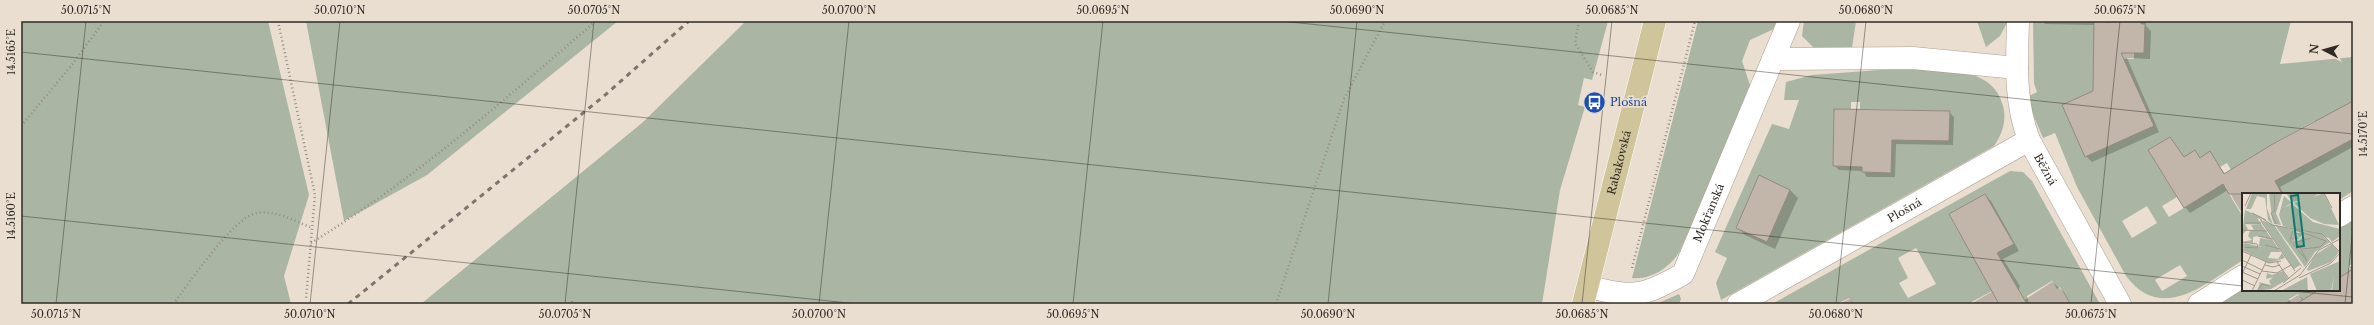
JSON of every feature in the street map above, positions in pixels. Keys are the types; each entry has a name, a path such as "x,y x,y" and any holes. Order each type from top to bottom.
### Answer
{"main road":[{"name":"Rabakovská","path":"1586,295 1655,21"}],"street":[{"name":"Mokřanská","path":"1586,295 1626,295 1653,291 1683,274 1789,21"},
{"name":"Běžná","path":"2018,21 2017,68 2021,118 2029,140 2120,304"},
{"path":"1773,59 1912,58 2017,68"},
{"name":"Plošná","path":"1738,304 2029,140"},
{"path":"2340,215 2353,207"},
{"path":"2199,304 2242,277"}],"path":[{"path":"21,126 71,66 104,21"},
{"path":"278,21 315,195 306,299"},
{"path":"310,243 349,220 422,166 596,21"},
{"path":"1276,304 1344,99 1385,21"},
{"path":"1579,21 1575,43 1593,72 1602,75"},
{"path":"1626,295 1695,21"},
{"path":"173,304 231,229 256,212 277,214 312,228"}],"green space":[{"path":"21,21 268,21 309,195 284,276 291,304 21,304"},
{"path":"306,21 618,21 427,175 344,221"},
{"path":"746,21 1608,21 1592,80 1584,78 1578,105 1585,107 1560,190 1542,304 421,304 642,123"},
{"path":"1698,21 1777,21 1774,29 1750,40 1742,61 1751,88 1680,251 1666,267 1653,275 1632,278"},
{"path":"1804,21 1856,21 1852,48 1814,48 1802,36"},
{"path":"1977,21 2008,21 2000,36 1986,47"},
{"path":"2033,21 2108,21 2094,58 2134,59 2134,53 2144,53 2145,24 2141,24 2141,21 2291,21 2280,64 2353,57 2353,191 2340,199 2340,193 2275,193 2279,188 2258,154 2231,170 2227,163 2220,167 2210,152 2200,158 2184,157 2170,137 2148,150 2177,197 2162,206 2169,217 2218,187 2216,172 2242,215 2242,261 2199,288 2184,295 2169,298 2154,297 2140,290 2126,276 2077,187 2055,133 2043,138 2031,110 2029,96 2037,92 2034,83","holes":["2136,86 2149,114 2095,104","2314,121 2326,143 2316,159 2301,167 2297,159 2283,167 2271,145","2147,206 2157,223 2132,238 2122,221","2180,265 2187,276 2162,291 2155,280"]},
{"path":"1906,68 1964,73 1989,83 1997,92 2004,111 2003,127 1994,146 1721,300 1716,283 1727,258 1715,252 1772,124 1789,129 1799,100 1784,100 1786,82 1812,75","holes":["1851,102 1860,102 1860,109 1949,111 1949,141 1892,140 1891,173 1862,172 1862,167 1833,166 1834,109 1851,109","1759,176 1790,190 1767,242 1736,228"]},
{"path":"2010,171 2023,172 2032,181 2100,304 2070,304 2060,287 2057,289 2052,281 2027,296 2029,304 1999,304 1992,291 1968,304 1852,304 1849,298 1837,304 1772,304","holes":["1985,194 2013,244 1997,253 2005,267 1985,278 1949,214","1916,248 1936,284 1908,298 1899,283 1908,278 1898,258"]},
{"path":"2353,219 2353,263 2348,267 2353,276 2353,304 2302,300 2298,294 2289,299 2292,304 2216,304 2242,288 2242,291 2340,291 2340,226"},
{"path":"1679,294 1681,299 1679,304 1656,304"}],"building":[{"path":"2094,21 2107,21 2108,23 2108,21 2141,21 2141,24 2145,24 2144,53 2121,53 2154,126 2085,157 2062,105 2093,91"},
{"path":"2353,101 2353,139 2275,181 2281,193 2229,194 2223,184 2184,208 2148,150 2170,137 2184,157 2195,150 2200,158 2210,151 2224,174 2271,145"},
{"path":"1834,109 1950,111 1949,141 1892,140 1891,173 1862,172 1862,167 1833,166"},
{"path":"1759,175 1790,190 1767,242 1736,228"},
{"path":"1985,194 2014,244 1997,253 2027,304 1999,304 1949,214"},
{"path":"2353,269 2353,304 2296,304 2317,291 2340,291 2340,277"}],"railway":[{"path":"348,304 604,96 689,21"}],"place":[{"name":"Plošná","path":"1595,102"}]}
